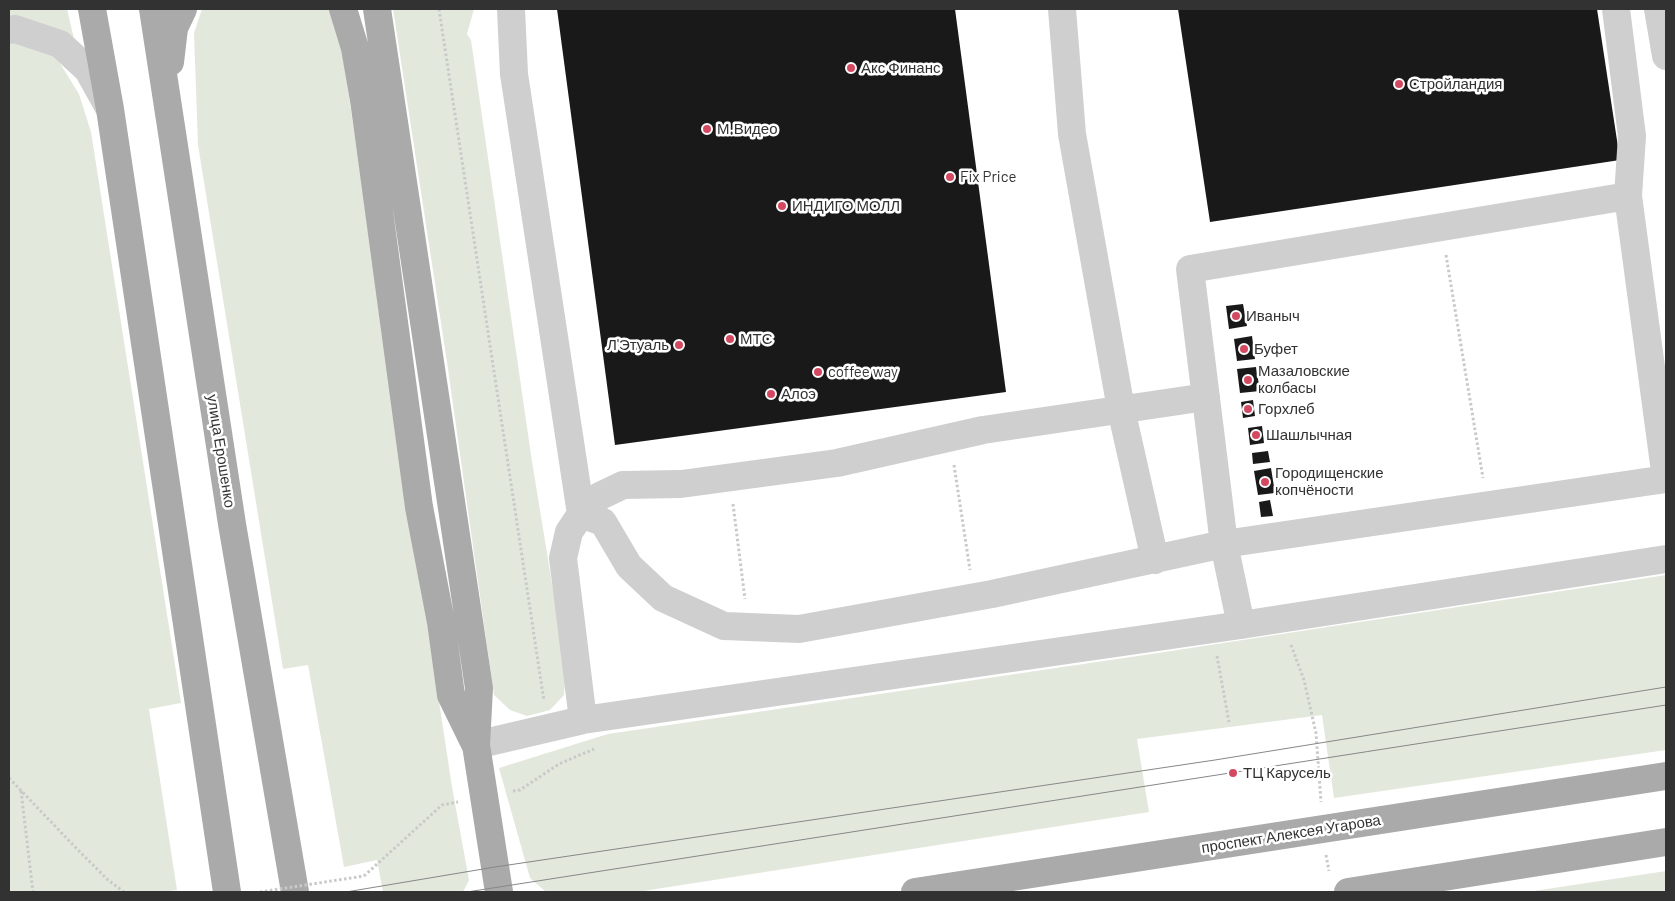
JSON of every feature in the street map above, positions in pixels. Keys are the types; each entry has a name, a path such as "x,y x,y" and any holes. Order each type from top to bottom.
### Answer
{"main road":[{"path":"92,9 110,109 227,892"},
{"name":"улица Ерошенко","path":"153,9 232,524 295,892"},
{"path":"167,98 174,28 183,9"},
{"path":"344,9 355,48 364,100 419,507 441,622 451,695 476,745"},
{"path":"377,9 479,688 476,745 499,892"},
{"name":"проспект Алексея Угарова","path":"915,892 1666,776"},
{"path":"1339,883 1666,842"}],"street":[{"path":"511,9 514,74 581,514"},
{"path":"1062,9 1072,134 1121,409 1155,560"},
{"path":"581,514 603,522 629,566 663,598 724,626 799,629 974,598 1224,544 1666,479 1628,196 1632,136 1616,9"},
{"path":"1658,9 1666,56"},
{"path":"9,30 15,29 60,44 88,70 110,109"},
{"path":"1241,625 1224,544 1190,269 1628,196"},
{"path":"583,720 563,558 569,532 581,514 600,496 623,485 681,484 837,463 983,430 1206,397"},
{"path":"476,745 583,720 1241,625 1666,560"}],"path":[{"path":"439,9 548,728"},
{"path":"1442,227 1487,506"},
{"path":"950,438 974,598"},
{"path":"730,478 748,627"},
{"path":"1280,618 1304,680 1316,733 1322,829 1339,883"},
{"path":"513,792 520,790 559,764 600,746"},
{"path":"9,778 108,880 124,892"},
{"path":"20,790 33,892"},
{"path":"260,892 364,876 442,805 459,802"}],"shaded area":[{"path":"9,9 67,9 74,39 9,21"},
{"path":"202,9 331,9 338,21 452,787 469,880 463,892 383,892 377,860 344,867 308,665 283,669 198,145 194,33"},
{"path":"393,9 474,9 467,34 471,40 531,455 566,670 564,695 550,710 527,716 510,710 494,695 447,362"},
{"path":"9,41 42,48 58,60 79,94 91,132 181,703 149,709 177,890 163,892 9,892"},
{"path":"1666,575 1666,750 1334,798 1322,715 1137,739 1149,812 637,892 546,892 530,878 499,768 608,734 1158,653"},
{"path":"1666,871 1666,892 1527,892"}],"building":[{"name":"ИНДИГО МОЛЛ","path":"557,9 955,9 1006,392 615,445"},
{"name":"Стройландия","path":"1178,9 1597,9 1620,160 1210,222"},
{"name":"Иваныч","path":"1243,304 1247,326 1229,329 1226,306"},
{"name":"Буфет","path":"1252,336 1255,359 1237,361 1234,339"},
{"name":"Мазаловские колбасы","path":"1256,367 1260,391 1240,393 1237,369"},
{"name":"Горхлеб","path":"1253,400 1255,416 1243,418 1241,402"},
{"name":"Шашлычная","path":"1262,426 1264,443 1250,445 1248,428"},
{"path":"1268,451 1270,462 1253,464 1252,453"},
{"name":"Городищенские копчёности","path":"1271,468 1275,493 1258,495 1254,471"},
{"path":"1270,500 1273,516 1261,517 1259,502"}],"tram line":[{"path":"346,892 495,867 1215,760 1666,687"},
{"path":"467,892 1666,705"}],"place":[{"name":"Акс Финанс","path":"851,68"},
{"name":"Стройландия","path":"1399,84"},
{"name":"М.Видео","path":"707,129"},
{"name":"Fix Price","path":"950,177"},
{"name":"ИНДИГО МОЛЛ","path":"782,206"},
{"name":"Иваныч","path":"1236,316"},
{"name":"МТС","path":"730,339"},
{"name":"Л'Этуаль","path":"679,345"},
{"name":"Буфет","path":"1244,349"},
{"name":"coffee way","path":"818,372"},
{"name":"Мазаловские колбасы","path":"1248,380"},
{"name":"Алоэ","path":"771,394"},
{"name":"Горхлеб","path":"1248,409"},
{"name":"Шашлычная","path":"1256,435"},
{"name":"Городищенские копчёности","path":"1265,482"},
{"name":"ТЦ Карусель","path":"1233,773"}]}
